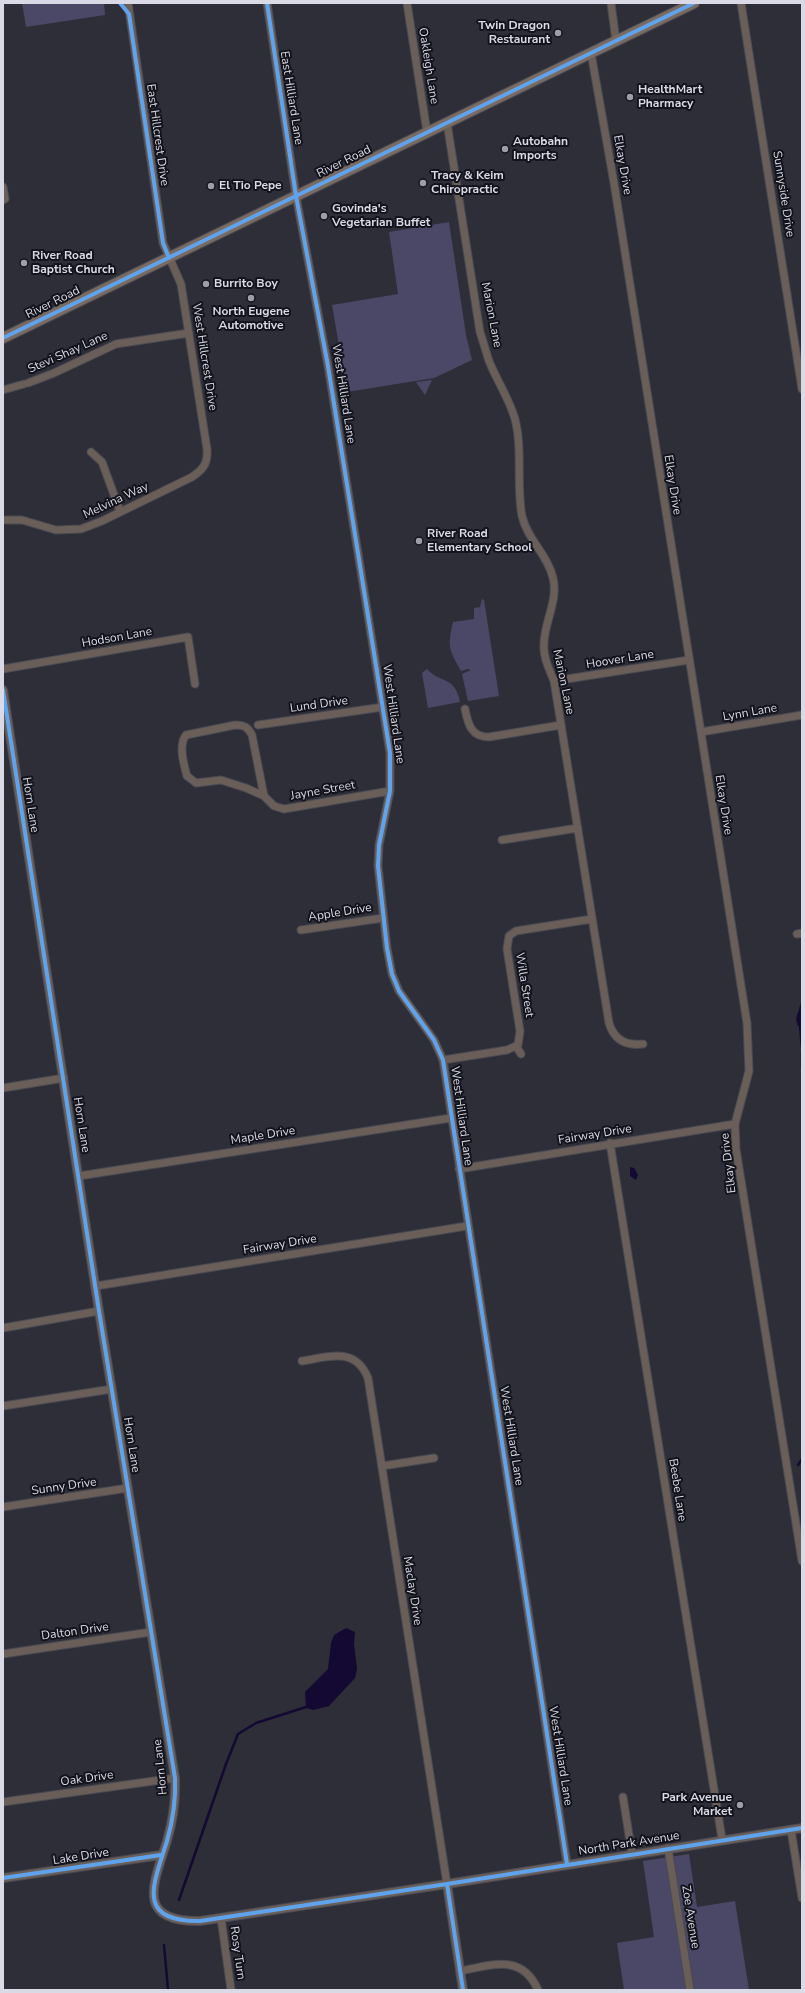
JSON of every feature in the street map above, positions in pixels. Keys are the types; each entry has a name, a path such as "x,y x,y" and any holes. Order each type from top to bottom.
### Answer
{"main road":[{"name":"River Road","path":"3,338 694,3"}],"street":[{"name":"East Hillcrest Drive","path":"128,3 163,243 169,258"},
{"name":"East Hilliard Lane","path":"267,3 296,196"},
{"name":"Oakleigh Lane","path":"407,3 427,132"},
{"path":"611,3 616,41"},
{"name":"Sunnyside Drive","path":"741,3 802,389"},
{"name":"Elkay Drive","path":"591,53 614,183 749,1037 749,1071 735,1124 736,1149 802,1561"},
{"name":"Marion Lane","path":"447,122 480,332 490,361 506,395 515,420 519,443 522,516 527,530 547,563 554,579 554,597 546,630 544,650 554,681 611,1029 618,1040 623,1043 629,1045 643,1044"},
{"path":"3,187 5,199 3,200"},
{"name":"West Hilliard Lane","path":"296,196 324,340 390,752 390,791 378,852 383,918 389,963 395,982 406,1002 434,1040 443,1060 458,1169 567,1864"},
{"name":"West Hillcrest Drive","path":"169,258 181,284 206,449 206,462"},
{"name":"Stevi Shay Lane","path":"3,390 26,384 54,373 116,344 189,333"},
{"path":"91,452 102,462 120,511"},
{"name":"Melvina Way","path":"3,520 22,520 56,530 73,530 89,527 192,477 203,469 206,462"},
{"name":"Hodson Lane","path":"3,669 188,637 195,684"},
{"name":"Hoover Lane","path":"554,681 689,660"},
{"name":"Horn Lane","path":"3,690 112,1389 175,1778 175,1803 170,1830 161,1855 153,1890 154,1900 161,1912 180,1920 200,1921 447,1884"},
{"name":"Lund Drive","path":"258,725 383,707"},
{"path":"466,709 469,725 472,731 482,737 561,725"},
{"name":"Lynn Lane","path":"701,732 802,715"},
{"name":"Jayne Street","path":"264,796 252,735 247,727 239,725 191,733 183,739 182,748 186,772 192,781 196,783 221,780 246,788 264,796 274,806 284,809 390,791"},
{"path":"502,840 578,828"},
{"name":"Apple Drive","path":"301,930 383,918"},
{"name":"Willa Street","path":"516,1046 520,1041 520,1031 506,934 516,931 592,919"},
{"path":"443,1060 507,1050 516,1046 522,1054"},
{"path":"3,1088 64,1078"},
{"name":"Maple Drive","path":"79,1176 451,1118"},
{"name":"Fairway Drive","path":"458,1169 735,1124"},
{"name":"Beebe Lane","path":"610,1144 722,1840"},
{"name":"Fairway Drive","path":"96,1286 467,1226"},
{"path":"3,1328 100,1311"},
{"name":"Maclay Drive","path":"302,1361 342,1355 350,1358 361,1366 368,1378 447,1884"},
{"path":"3,1406 112,1389"},
{"path":"382,1466 434,1458"},
{"name":"Sunny Drive","path":"3,1507 128,1488"},
{"name":"Dalton Drive","path":"3,1654 151,1632"},
{"name":"Oak Drive","path":"3,1802 175,1778"},
{"path":"623,1797 632,1854"},
{"name":"North Park Avenue","path":"447,1884 802,1828"},
{"path":"791,1830 802,1898"},
{"name":"Zoe Avenue","path":"668,1848 690,1990"},
{"name":"Lake Drive","path":"3,1878 161,1855"},
{"path":"447,1884 463,1990"},
{"name":"Rosy Turn","path":"221,1918 231,1990"},
{"path":"460,1971 499,1964 512,1965 519,1967 531,1976 538,1990"}],"shaded area":[{"path":"22,3 104,3 105,15 26,27"},
{"path":"449,222 466,335 472,360 434,378 347,392 332,305 398,294 389,232"},
{"path":"432,380 425,395 416,382"},
{"path":"482,599 484,600 499,696 468,701 462,674 471,670 468,669 461,671 450,648 450,637 453,622 474,619 474,608 480,607"},
{"path":"427,669 432,674 451,684 455,688 460,702 428,708 422,673"},
{"path":"802,999 802,1025 798,1026 796,1019"},
{"path":"630,1167 634,1168 638,1175 636,1180 630,1176"},
{"path":"346,1628 355,1632 354,1644 357,1669 355,1678 329,1706 313,1710 306,1708 305,1692 328,1669 331,1643 334,1635"},
{"path":"689,1854 697,1907 735,1901 749,1990 624,1990 617,1943 654,1937 643,1861"}],"waterway":[{"path":"800,1026 802,1048"},
{"path":"802,1051 802,1066"},
{"path":"798,1465 802,1459"},
{"path":"179,1900 226,1764 238,1734 256,1723 306,1707"},
{"path":"164,1945 168,1990"}],"cycle path":[{"path":"120,3 129,14 163,243 169,258"},
{"path":"267,3 296,196 328,366 390,753 390,791 379,845 378,866 387,948 392,974 399,991 434,1040 443,1060 567,1864"},
{"path":"3,338 694,3"},
{"path":"3,690 99,1311 175,1778 174,1810 167,1841 154,1885 154,1897 157,1907 165,1915 179,1920 200,1921 447,1884"},
{"path":"463,1990 447,1884 802,1828"},
{"path":"3,1878 161,1855"}],"place":[{"name":"Twin Dragon Restaurant","path":"558,33"},
{"name":"HealthMart Pharmacy","path":"630,97"},
{"name":"Autobahn Imports","path":"505,149"},
{"name":"Tracy & Keim Chiropractic","path":"423,183"},
{"name":"El Tio Pepe","path":"211,186"},
{"name":"Govinda's Vegetarian Buffet","path":"324,216"},
{"name":"River Road Baptist Church","path":"24,263"},
{"name":"Burrito Boy","path":"206,284"},
{"name":"North Eugene Automotive","path":"251,298"},
{"name":"River Road Elementary School","path":"419,541"},
{"name":"Park Avenue Market","path":"740,1805"}]}
